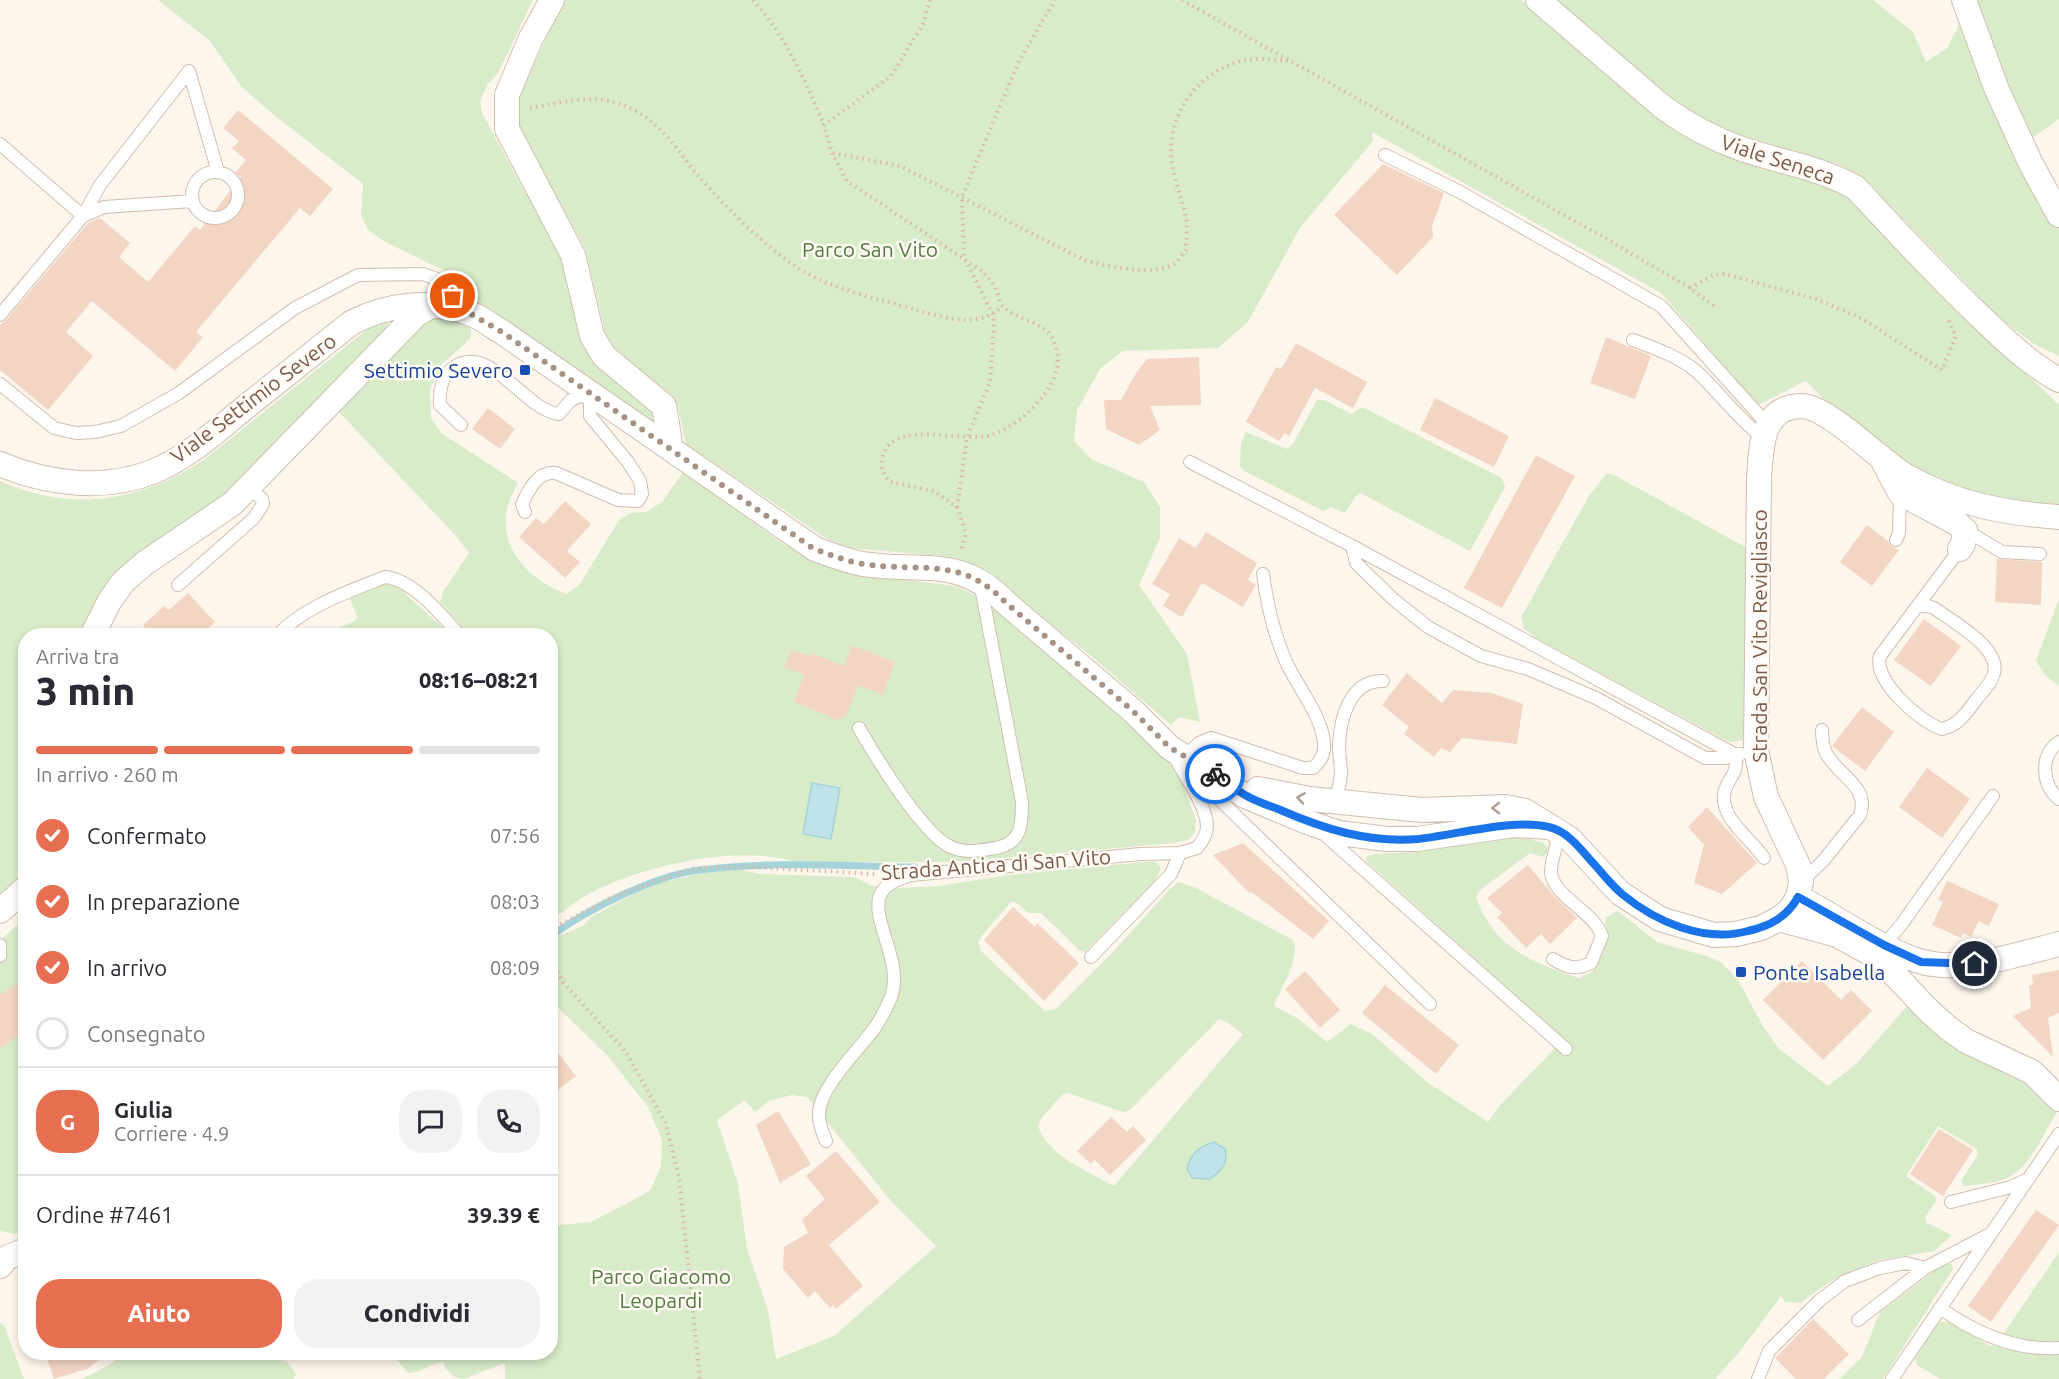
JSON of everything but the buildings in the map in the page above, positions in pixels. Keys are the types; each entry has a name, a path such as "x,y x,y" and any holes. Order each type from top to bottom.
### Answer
{"street":[{"path":"552,0 530,40 507,95 507,129 513,145 573,255 592,336 604,356 664,406 671,449"},
{"name":"Viale Seneca","path":"1538,0 1664,108 1686,124 1712,138 1839,178 1856,188 1952,290 2007,342 2045,373 2059,380"},
{"path":"1964,0 1997,90 2031,164 2059,215"},
{"path":"97,628 109,602 123,582 145,563 232,504 417,314 443,307 471,314 502,332 814,549 840,559 865,564 950,570 992,588 1006,603 1125,704 1177,752 1218,776 1245,796 1340,834 1387,839 1417,839 1514,825 1554,829"},
{"name":"Viale Settimio Severo","path":"0,464 58,482 129,479 153,471 193,449 364,315 392,308 443,307"},
{"path":"1765,430 1785,409 1800,406 1814,409 1828,416 1883,461 1907,476 1956,499 2011,513 2059,517"},
{"name":"Strada San Vito Revigliasco","path":"1765,430 1759,492 1746,752 1798,865 1799,889"},
{"path":"1883,461 1900,493 1958,524 1962,540"},
{"path":"1218,776 1270,793 1336,801 1422,810 1505,807 1525,811 1570,839 1620,893 1660,920 1714,935 1736,934 1761,928 1779,920 1791,909 1799,889 1884,945 1921,962 1975,964 2059,944"},
{"path":"0,911 18,895"},
{"path":"1779,920 1837,935 1879,958 1948,1028 1966,1041 2032,1072 2059,1100"},
{"path":"0,1266 8,1257 18,1253"}],"lane":[{"path":"0,315 83,216 100,185 189,71 218,172"},
{"path":"0,144 83,216"},
{"path":"1385,155 1460,192 1661,306 1765,430"},
{"path":"210,172 218,172 232,178 238,192 236,207 231,213 216,219 208,218 196,208 192,194 198,180 210,172"},
{"path":"83,216 104,207 193,201"},
{"path":"0,384 54,428 76,433 95,432 121,426 179,393 295,308 358,275 423,274 443,281 453,296 443,307"},
{"path":"1633,340 1670,355 1695,370 1749,427 1765,430"},
{"path":"461,425 440,405 439,393 450,370 460,363 469,362 497,371 542,409 552,413 560,414 571,400 590,392 590,416 628,462 640,481 642,494 638,501 618,500 549,472 542,474 528,491 522,504 525,512"},
{"path":"1190,462 1746,752"},
{"path":"178,585 254,518 263,504 262,499 249,487"},
{"path":"1896,540 1899,533 1900,493"},
{"path":"1917,607 1926,605 1934,609 1987,648 1995,660 1995,672 1991,681 1959,722 1942,729 1930,725 1909,706 1881,674 1878,664 1880,656 1917,607 1962,540 2001,552 2040,554"},
{"path":"1352,546 1356,564 1393,599 1428,627 1481,656 1528,669 1596,698 1705,758 1725,758 1746,752"},
{"path":"1177,752 1211,738 1303,768 1313,768 1321,760 1324,744 1319,725 1279,643 1271,620 1263,574"},
{"path":"284,628 302,614 385,577 397,578 405,583 431,605 453,628"},
{"path":"859,728 923,823 950,847 971,851 1002,847 1012,842 1019,834 1022,802 980,581"},
{"path":"1336,801 1341,774 1339,746 1341,726 1349,702 1360,687 1373,680 1383,681"},
{"path":"1799,889 1860,815 1863,807 1863,797 1858,788 1827,754 1822,730"},
{"path":"2059,742 2054,745 2045,764 2046,781 2050,791 2059,799"},
{"path":"1091,957 1171,874 1180,853 1197,848 1205,836 1207,825 1203,811 1177,752"},
{"path":"1177,752 1199,781 1430,1004"},
{"path":"1746,752 1725,789 1727,810 1729,817 1754,843 1764,858"},
{"path":"1884,945 1993,796"},
{"path":"1307,822 1340,845 1566,1049"},
{"path":"1553,959 1563,966 1579,969 1591,963 1602,936 1594,921 1559,889 1553,880 1550,871 1557,849 1554,829"},
{"name":"Strada Antica di San Vito","path":"826,1141 819,1112 829,1087 876,1026 894,987 895,968 878,908 882,891 892,882 911,875 1141,854 1180,853"},
{"path":"0,945 0,956"},
{"path":"1892,1379 2059,1134"},
{"path":"1950,1202 2011,1187 2027,1180"},
{"path":"1858,1320 1925,1268 1989,1234"},
{"path":"1758,1379 1769,1351 1820,1300 1845,1281 1880,1268 1906,1263 1925,1268"},
{"path":"1940,1308 1975,1330 2000,1341 2027,1347 2059,1348"}],"path":[{"path":"753,0 766,15 798,63 824,125 832,153 847,181 982,271 995,287 1002,306 1051,335 1058,352 1058,372 1046,392 1030,410 1008,428 988,436 967,438 920,433 895,441 885,449 882,471 890,483 934,491 957,507"},
{"path":"824,125 891,76 923,24 930,0"},
{"path":"960,552 966,533 957,507 967,438 990,382 993,315 964,257 962,197 1018,63 1055,0"},
{"path":"1182,0 1598,234 1690,288 1715,307"},
{"path":"832,153 900,166 1082,259 1113,269 1147,270 1173,265 1186,250 1187,221 1171,153 1175,119 1186,98 1219,70 1242,61 1264,59 1292,61"},
{"path":"506,112 580,99 602,98 633,109 645,116 667,136 701,179 761,240 800,269 853,292 945,318 976,320 993,315 1002,306"},
{"path":"1690,288 1714,275 1725,274 1816,299 1860,318 1942,370 1956,336 1942,305 1952,290"},
{"name":"Strada Antica di San Vito","path":"558,926 612,897 695,868 751,867 876,874"},
{"path":"558,972 562,981 626,1052 665,1122 679,1177 700,1379"}],"green space":[{"path":"158,0 533,0 498,73 487,85 480,101 482,113 521,185 554,239 562,259 581,334 591,359 627,390 655,409 655,424 465,294 445,271 385,242 368,230 361,215 363,184 275,116 242,87 209,40"},
{"name":"Parco San Vito","path":"564,0 1521,0 1678,131 1837,190 1854,203 1938,290 2059,405 2059,506 1979,498 1921,472 1845,421 1806,381 1758,405 1661,293 1372,132 1373,141 1300,228 1248,322 1218,348 1123,351 1100,369 1077,410 1074,441 1091,459 1144,482 1160,507 1160,538 1139,585 1187,654 1200,722 1179,717 1171,725 1090,655 1017,598 992,573 945,556 848,548 827,539 686,444 678,408 670,396 618,354 606,336 585,248 520,131 517,101"},
{"path":"1554,0 1873,0 1913,32 1926,62 1947,48 1961,21 2019,165 2041,208 2059,225 2059,356 2034,344 1998,317 1863,177 1838,164 1718,128 1669,101"},
{"path":"1972,0 2059,0 2059,119 2029,140"},
{"path":"444,316 471,324 471,338 442,364 430,389 431,418 441,433 518,483 507,509 508,537 520,562 554,589 567,594 580,584 619,520 630,513 646,512 662,502 683,472 779,541 809,559 856,574 956,586 989,602 1176,766 1196,820 1195,833 1188,840 1175,843 955,862 794,862 745,855 717,857 659,867 606,885 585,896 558,915 558,628 463,628 440,602 443,592 469,553 457,537 337,410 423,322"},
{"path":"379,320 387,322 390,328 335,389 91,628 18,628 18,879 0,900 0,481 27,491 54,497 106,498 156,485 181,474 205,459"},
{"path":"1317,400 1324,400 1351,414 1362,407 1502,478 1505,487 1470,551 1360,493 1345,513 1331,507 1323,511 1246,472 1240,466 1241,443 1246,432 1287,449 1293,444"},
{"path":"1607,473 1749,549 1747,702 1743,740 1731,742 1725,740 1539,640 1524,629 1521,617 1589,496"},
{"path":"384,583 397,586 443,628 339,628 356,620 357,616 350,599"},
{"path":"2059,599 2059,686 2045,675 2036,661"},
{"name":"Parco Giacomo Leopardi","path":"1505,832 1543,843 1548,847 1548,852 1543,857 1530,853 1480,890 1476,897 1493,929 1516,951 1530,959 1579,978 1592,972 1603,953 1608,935 1606,917 1618,911 1657,942 1721,962 1738,980 1763,1026 1779,1049 1828,1086 1856,1064 1909,1004 2043,1091 2057,1112 2035,1151 2013,1175 2000,1180 1964,1186 1961,1181 1978,1154 1977,1149 1938,1126 1906,1176 1935,1196 1936,1201 1925,1217 1927,1223 1952,1235 1934,1251 1876,1261 1831,1281 1800,1303 1785,1302 1781,1296 1741,1350 1715,1379 505,1379 505,1363 464,1379 451,1374 443,1362 408,1373 397,1360 558,1360 558,1225 591,1222 650,1191 661,1166 662,1140 648,1107 607,1055 558,1008 558,937 583,926 591,917 641,890 663,882 713,871 741,870 760,874 854,877 873,886 899,888 938,886 1009,875 1155,861 1161,868 1155,881 1085,952 1079,950 1041,913 1029,913 1015,902 1011,902 981,937 978,943 981,951 1045,1011 1056,1009 1178,882 1194,887 1293,940 1295,948 1292,965 1274,1006 1297,1018 1327,1042 1351,1024 1372,1034 1427,1082 1488,1122 1501,1104 1564,1039 1366,861 1366,857 1375,854 1416,852","holes":["1219,1019 1243,1034 1114,1186 1070,1162 1050,1146 1043,1137 1038,1126 1042,1117 1063,1094 1068,1093 1123,1112 1130,1110","792,1095 807,1097 890,1200 936,1246 834,1336 776,1359 768,1310 747,1249 738,1184 717,1120 745,1100 755,1112 769,1101"]},
{"path":"18,924 18,1233 16,1234 0,1231 0,941"},
{"path":"2059,1252 2059,1379 1940,1379 1917,1365 1915,1358 1938,1322 1949,1322 1990,1346 1996,1345"},
{"path":"1943,1264 1952,1264 1953,1269 1883,1379 1839,1379 1862,1357 1880,1312"},
{"path":"0,1323 4,1325 24,1379 0,1379"},
{"path":"115,1360 281,1360 288,1363 296,1374 294,1379 82,1379"}],"water":[{"path":"812,783 840,788 831,839 803,834"},
{"path":"1214,1142 1225,1149 1226,1159 1223,1167 1209,1179 1192,1178 1187,1169 1190,1159 1200,1148"}],"waterway":[{"path":"558,932 622,895 682,873 726,867 780,865 915,867"}],"way so far":[{"path":"453,296 453,308 471,314 502,332 814,549 840,559 865,564 950,570 969,575 992,588 1006,603 1133,711 1169,747 1215,774"}],"place":[{"name":"Settimio Severo","path":"525,370"},
{"name":"Ponte Isabella","path":"1741,972"}],"route":[{"path":"1215,774 1245,796 1340,834 1387,839 1417,839 1514,825 1549,827 1570,839 1620,893 1640,908 1660,920 1689,929 1714,935 1736,934 1761,928 1779,920 1791,909 1798,897 1884,945 1921,962 1975,964"}]}
